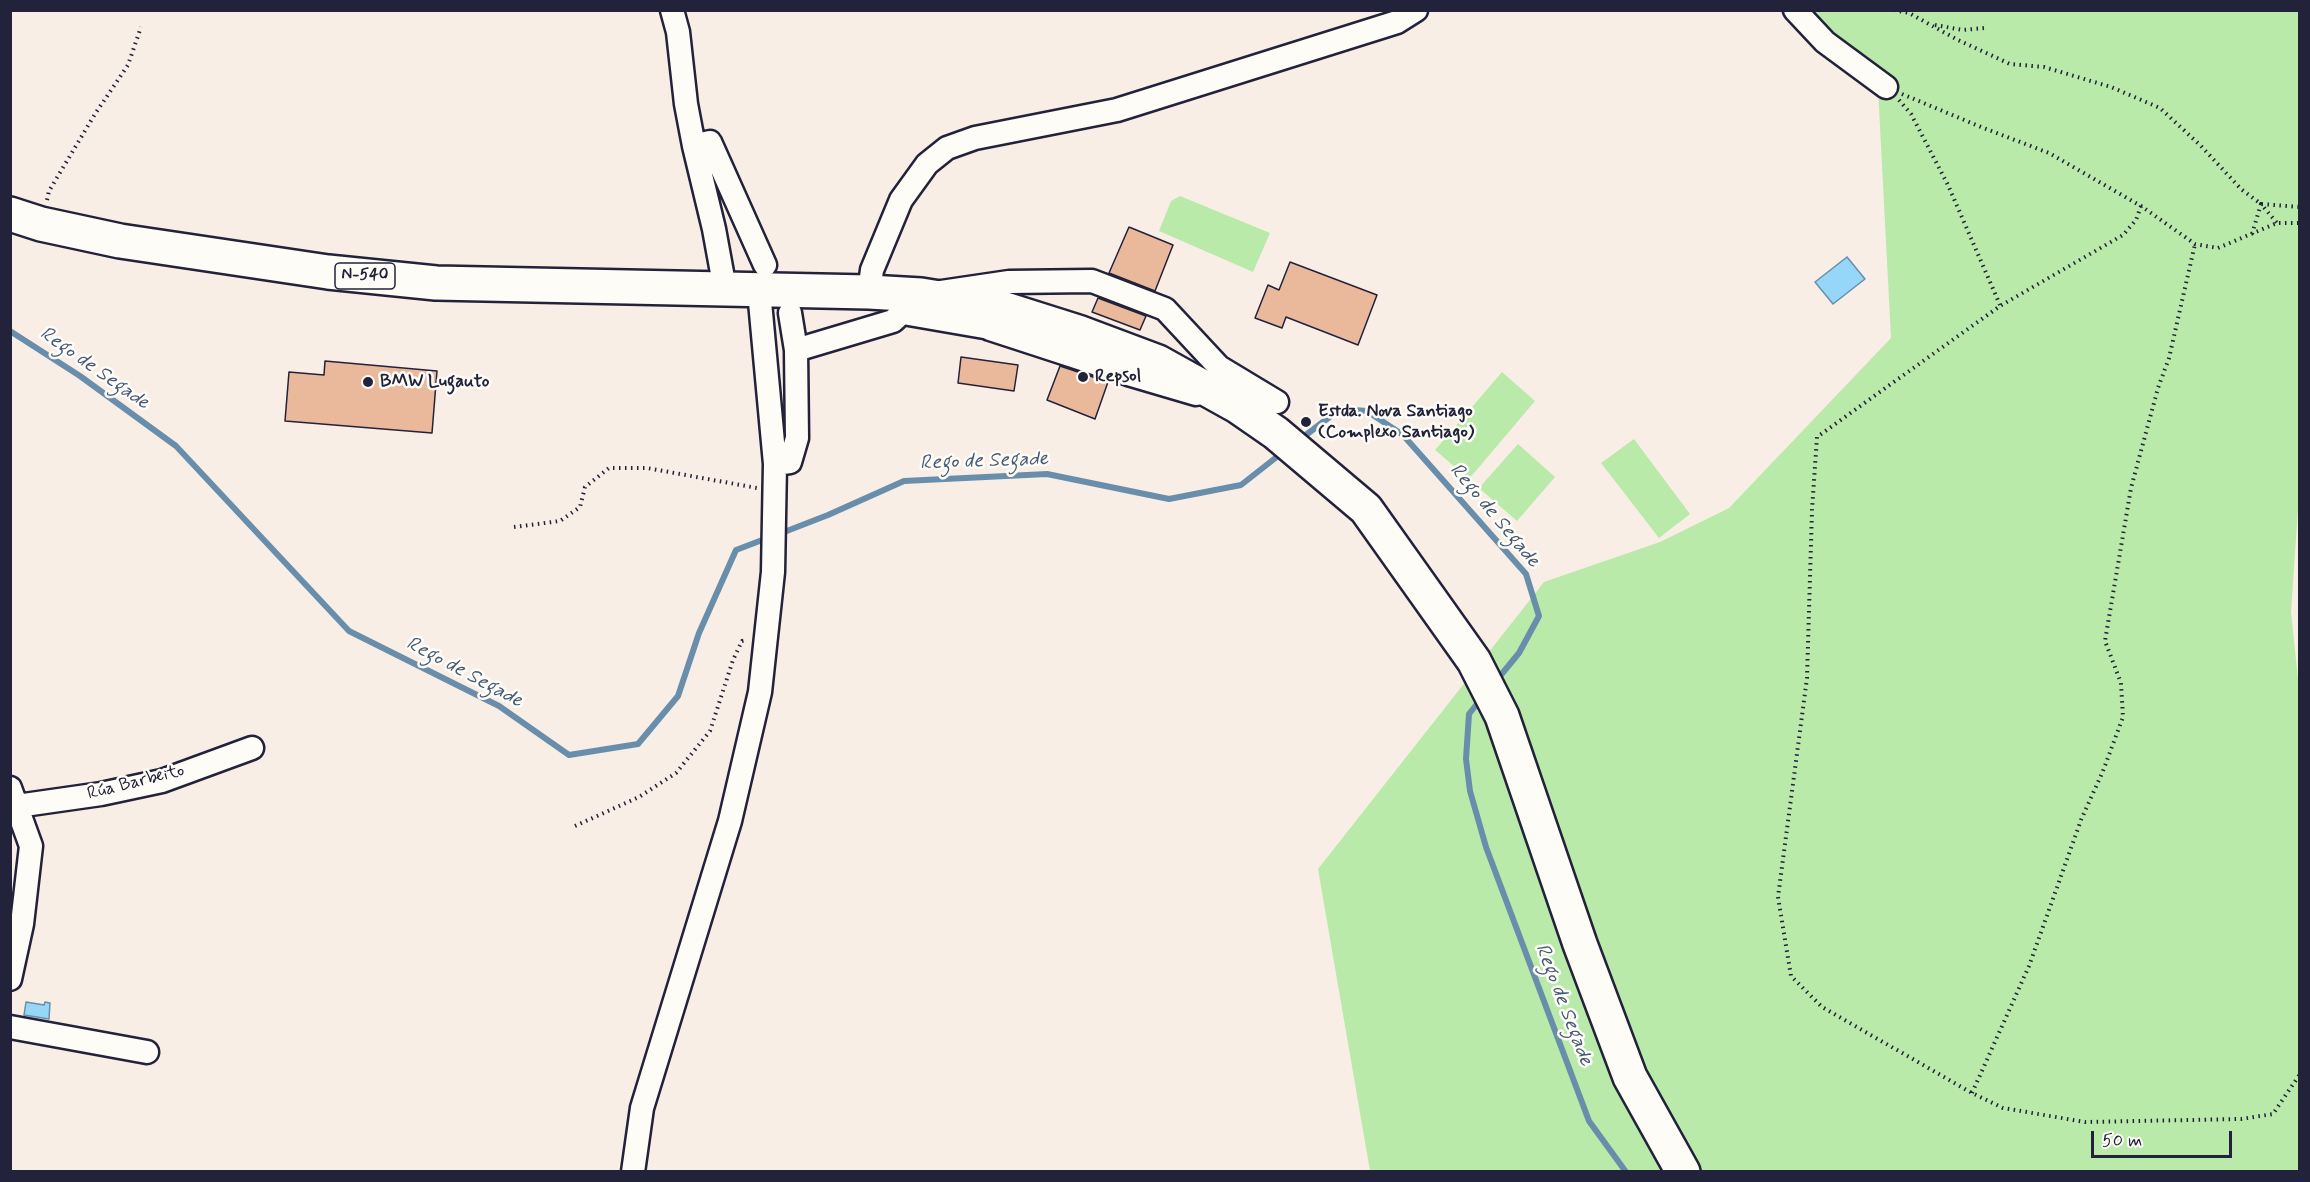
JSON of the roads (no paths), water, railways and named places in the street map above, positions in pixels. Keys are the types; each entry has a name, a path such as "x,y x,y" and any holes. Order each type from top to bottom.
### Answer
{"highway":[{"name":"N-540","path":"10,214 41,224 120,241 316,270 436,283 725,289 762,278 869,292 924,303 1002,308 1078,332 1158,362 1237,406 1276,433 1366,509 1474,661 1502,716 1580,944 1630,1077 1683,1172"}],"street":[{"path":"689,10 675,21 686,104 725,289"},
{"path":"869,292 872,270 901,200 927,164 947,148 975,138 1117,110 1397,22 1416,10"},
{"path":"1795,10 1825,42 1886,87"},
{"path":"633,1172 642,1108 732,810 760,692 773,572 775,464 762,278 710,142 694,146"},
{"path":"796,350 893,321 924,303 1009,282 1092,281 1165,309 1219,367 1278,402"},
{"path":"924,303 1128,375 1237,406"},
{"path":"924,303 990,328"},
{"path":"775,464 790,462 797,438 796,350 790,313"},
{"name":"Rúa Barbeito","path":"14,797 101,794 162,781 252,748"},
{"path":"10,979 22,924 31,846 14,797"},
{"path":"10,1027 147,1052"}],"water":[{"path":"1847,257 1865,279 1833,304 1815,282"},
{"path":"26,1002 44,1005 45,1002 50,1003 49,1019 24,1015"}],"waterway":[{"name":"Rego de Segade","path":"10,331 80,376 176,446 349,631 499,706 569,755 638,744 678,696 699,633 736,550 770,537"},
{"name":"Rego de Segade","path":"1298,441 1340,409 1367,411 1403,435 1526,574 1539,616 1519,653 1496,681"},
{"name":"Rego de Segade","path":"779,534 904,481 1047,474 1169,499 1241,485 1283,452"},
{"name":"Rego de Segade","path":"1481,699 1469,714 1466,759 1470,791 1486,847 1589,1121 1626,1172"}],"place":[{"name":"Repsol","path":"1083,377"},
{"name":"BMW Lugauto","path":"368,382"},
{"name":"Estda. Nova Santiago (Complexo Santiago)","path":"1306,422"}]}
